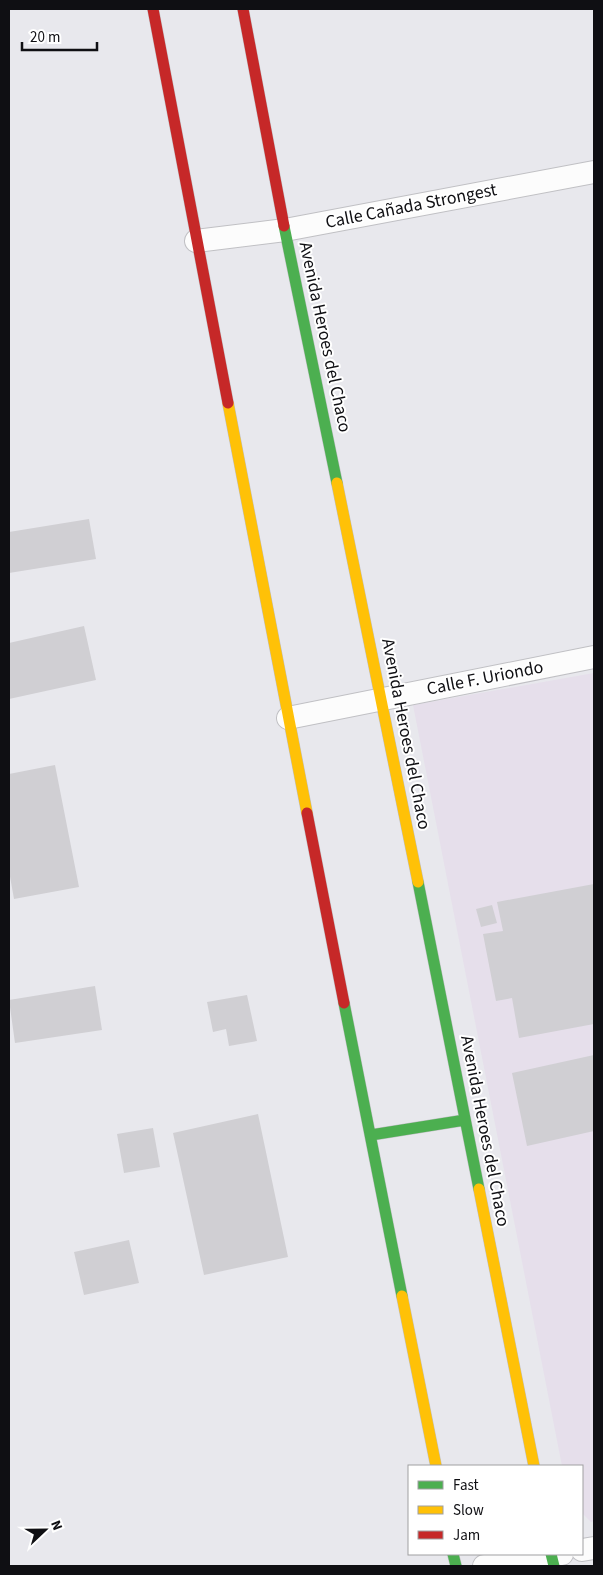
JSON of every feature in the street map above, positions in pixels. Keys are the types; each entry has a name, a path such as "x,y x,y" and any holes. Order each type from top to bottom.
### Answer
{"main road":[{"path":"153,9 288,718 436,1465"},
{"name":"Avenida Heroes del Chaco","path":"243,9 285,230 382,699 534,1465"},
{"path":"371,1136 465,1120"}],"street":[{"name":"Calle Cañada Strongest","path":"196,240 285,230 594,172"},
{"name":"Calle F. Uriondo","path":"288,718 594,657"},
{"path":"484,1566 555,1557"}],"shaded area":[{"path":"594,673 594,1521 591,1522 583,1514 583,1465 562,1465 413,705"}],"building":[{"path":"89,519 96,559 9,573 9,532"},
{"path":"84,626 96,680 9,699 9,643"},
{"path":"55,765 79,887 14,899 9,871 9,774"},
{"path":"594,884 594,1024 519,1038 512,998 496,1001 483,934 503,931 497,902"},
{"path":"492,905 497,923 481,927 476,909"},
{"path":"95,986 102,1030 15,1043 9,1000"},
{"path":"247,995 257,1041 229,1046 226,1029 213,1032 207,1002"},
{"path":"594,1055 594,1131 527,1146 512,1073"},
{"path":"258,1114 288,1257 204,1275 173,1133"},
{"path":"153,1128 160,1167 124,1173 117,1134"},
{"path":"129,1240 139,1283 84,1295 74,1252"}],"traffic: fast":[{"path":"284,226 337,483"},
{"path":"418,882 479,1189"},
{"path":"344,1003 402,1296"},
{"path":"371,1135 465,1120"},
{"path":"453,1555 456,1566"},
{"path":"551,1555 554,1566"}],"traffic: slow":[{"path":"228,403 307,813"},
{"path":"337,483 418,882"},
{"path":"479,1189 534,1465"},
{"path":"402,1296 436,1465"}],"traffic: jam":[{"path":"153,9 228,403"},
{"path":"243,9 284,226"},
{"path":"307,813 344,1003"}]}
